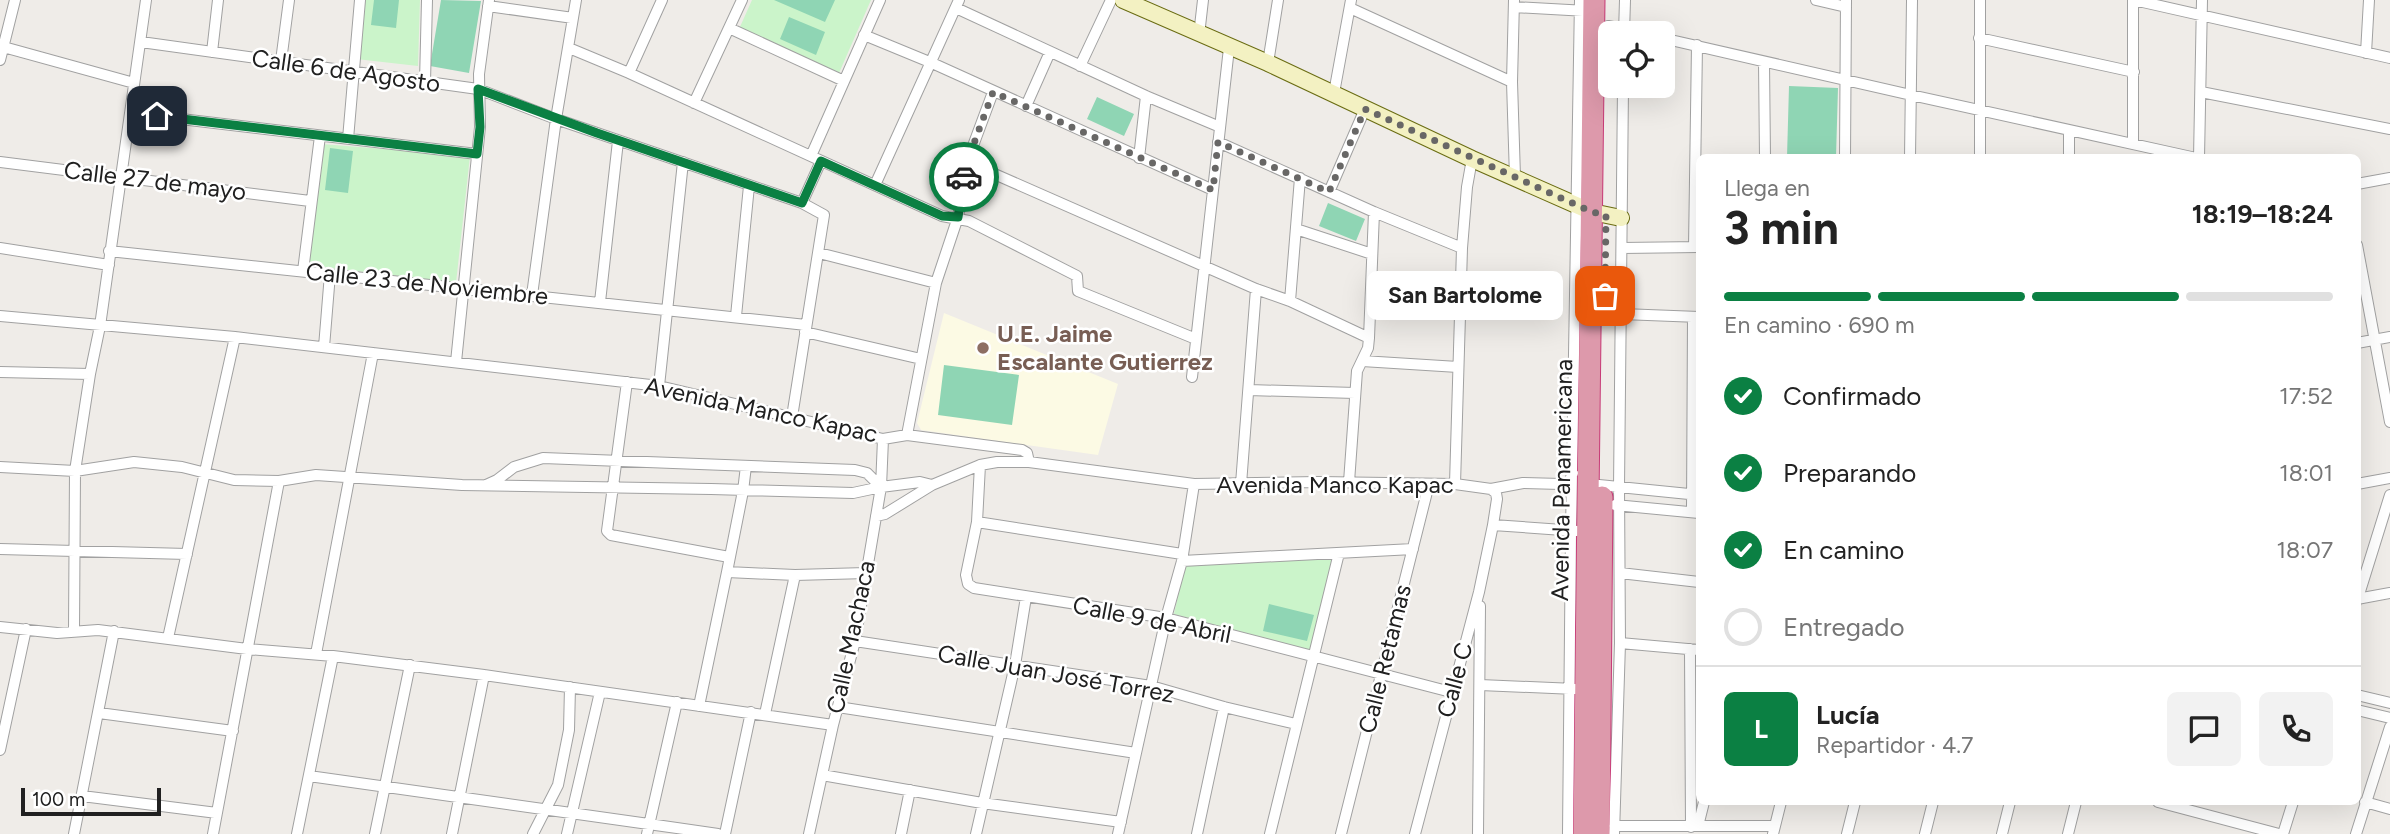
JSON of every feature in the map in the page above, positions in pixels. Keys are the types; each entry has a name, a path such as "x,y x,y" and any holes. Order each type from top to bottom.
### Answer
{"highway":[{"name":"Avenida Panamericana","path":"1601,14 1599,492 1609,831"},
{"name":"Avenida Panamericana","path":"1584,834 1577,689 1579,531 1599,492"}],"street":[{"path":"0,60 15,0"},
{"path":"74,632 75,471 100,326 146,0"},
{"path":"212,52 218,0"},
{"path":"281,61 289,0"},
{"path":"348,139 360,0"},
{"path":"425,82 427,0"},
{"path":"532,295 556,119 576,0"},
{"path":"629,73 662,0"},
{"path":"694,103 742,0"},
{"path":"802,203 844,81 880,0"},
{"path":"1080,66 1111,0"},
{"path":"1123,0 1334,93 1472,159 1599,212"},
{"path":"1199,35 1203,0"},
{"path":"1268,63 1278,0"},
{"name":"Avenida Panamericana","path":"1601,14 1625,0"},
{"path":"1816,0 1846,3 1845,154"},
{"path":"1910,154 1912,0"},
{"path":"1980,0 1980,154"},
{"path":"2133,144 2134,0 2390,58"},
{"path":"2197,154 2202,0"},
{"path":"2366,53 2369,0"},
{"path":"456,362 480,127 478,89 489,3 573,18"},
{"path":"875,185 958,4 1050,52 1220,127"},
{"path":"1334,93 1350,4 1512,82"},
{"path":"1515,177 1512,82 1514,4 1601,14"},
{"path":"729,28 844,81"},
{"path":"864,35 1213,190"},
{"path":"1979,38 2134,72"},
{"path":"1675,41 2179,154"},
{"name":"Calle 6 de Agosto","path":"141,42 478,89 618,141 802,203 824,215 819,253"},
{"path":"1697,45 1697,154"},
{"path":"2,46 134,83"},
{"path":"569,48 942,216 969,220 1077,276 1079,291 1196,339"},
{"path":"1192,377 1229,48"},
{"path":"1026,106 1050,52"},
{"path":"1764,62 1765,154"},
{"path":"907,435 936,284 958,217 967,162 993,92"},
{"path":"2201,92 2390,129"},
{"path":"1139,158 1146,96"},
{"name":"Avenida Panamericana","path":"1579,531 1599,492 1622,314 1622,248 1599,212 1621,98"},
{"path":"1329,192 1365,109"},
{"path":"130,113 477,154"},
{"path":"2069,131 2069,154"},
{"path":"303,271 320,135"},
{"path":"600,302 618,141"},
{"path":"1218,142 1462,248"},
{"path":"1455,484 1462,248 1472,159"},
{"name":"Calle 27 de mayo","path":"0,162 310,201"},
{"path":"659,386 683,162"},
{"path":"967,162 1256,289 1290,301 1369,338"},
{"path":"1290,301 1300,178"},
{"path":"2361,183 2390,178"},
{"path":"736,316 749,186"},
{"path":"1349,482 1357,371 1369,338 1374,212"},
{"path":"1296,229 1372,254"},
{"path":"1622,248 1696,247"},
{"path":"0,248 109,265"},
{"name":"Calle 23 de Noviembre","path":"110,251 736,316 805,328 921,359"},
{"path":"792,417 819,253 936,284"},
{"path":"2361,267 2390,422"},
{"path":"324,347 330,274"},
{"path":"1241,484 1256,289"},
{"path":"1599,492 1695,512 1696,317 1622,314"},
{"name":"Avenida Manco Kapac","path":"0,316 235,337 659,386 883,439 907,435 1022,450 1027,453 1029,462 1194,484 1349,482 1455,484 1491,489 1523,483 1569,482 1599,492"},
{"path":"168,638 235,337"},
{"path":"2361,342 2390,337"},
{"path":"316,654 373,353"},
{"path":"1362,360 1458,367"},
{"path":"0,372 90,373"},
{"path":"627,382 607,531 611,536 729,557"},
{"path":"1249,390 1355,393"},
{"name":"Calle Machaca","path":"809,834 855,641 881,487 883,439"},
{"path":"486,485 514,467 543,458 855,470 867,473 881,487"},
{"path":"0,467 75,471 134,462 182,467 234,480 279,481 316,475 486,485 743,491 853,493 920,482 932,485"},
{"path":"876,516 885,514 932,485 980,465 1029,462"},
{"name":"Calle 9 de Abril","path":"980,465 976,522 966,575 968,584 974,589 1166,618 1451,692"},
{"path":"699,706 746,466"},
{"path":"2361,483 2390,478"},
{"path":"213,834 279,481"},
{"path":"1118,834 1182,558 1194,484"},
{"name":"Calle Retamas","path":"1341,834 1429,484"},
{"path":"1491,489 1496,493 1497,499 1493,525 1579,531"},
{"path":"1599,492 1695,494"},
{"name":"Avenida Panamericana","path":"1599,492 1620,573 1620,643 1609,831"},
{"path":"2361,586 2390,495"},
{"path":"976,522 1182,558 1339,554 1413,549"},
{"name":"Calle C","path":"1415,834 1479,592 1493,525"},
{"path":"0,549 187,554"},
{"path":"1270,834 1339,554"},
{"path":"727,572 795,575 866,573"},
{"path":"1620,573 1696,582"},
{"path":"765,714 795,575"},
{"path":"1478,834 1479,592"},
{"path":"2361,598 2390,593"},
{"path":"976,834 1015,665 1026,597"},
{"path":"0,627 57,633 114,631 247,649 410,665 833,725"},
{"path":"0,750 4,709 26,629"},
{"path":"75,834 114,631"},
{"name":"Calle Juan José Torrez","path":"855,641 1151,686 1296,724"},
{"path":"1620,643 1695,649 1695,827"},
{"path":"297,834 332,656"},
{"path":"375,834 410,665"},
{"path":"452,834 484,675"},
{"path":"1480,685 1577,689 1568,834"},
{"path":"533,834 558,785 569,730 570,687"},
{"path":"567,834 600,692"},
{"path":"2361,696 2390,703"},
{"path":"648,829 677,702"},
{"path":"838,707 1136,753"},
{"path":"1196,834 1224,707"},
{"path":"2361,711 2390,718"},
{"path":"724,834 751,712"},
{"path":"99,713 233,732"},
{"path":"2356,834 2390,727"},
{"path":"822,775 982,803 1121,822"},
{"path":"309,776 460,795 648,829 718,834"},
{"path":"2361,784 2370,785"},
{"path":"901,834 910,790"},
{"path":"82,796 217,813"},
{"path":"2365,802 2390,808"},
{"path":"1695,827 1703,805"},
{"path":"1609,831 1695,827 1774,830 1779,805"},
{"path":"1847,834 1854,805"},
{"path":"1925,834 1932,805"},
{"path":"2002,834 2009,805"},
{"path":"2068,834 2075,805"},
{"path":"2170,805 2281,834 2292,805"}],"shaded area":[{"name":"U.E. Jaime Escalante Gutierrez","path":"944,313 1118,384 1098,455 921,430 917,423"}],"green space":[{"path":"362,0 420,0 418,66 356,59"},
{"path":"374,0 399,0 396,28 371,25"},
{"path":"441,0 481,1 469,73 430,66"},
{"path":"752,0 871,0 839,73 739,29"},
{"path":"774,0 835,0 825,22"},
{"path":"789,17 825,32 816,55 780,39"},
{"path":"1789,86 1838,88 1836,154 1787,154"},
{"path":"1097,97 1134,114 1124,136 1087,119"},
{"path":"322,144 470,156 456,283 306,265"},
{"path":"330,148 353,151 348,193 325,190"},
{"path":"1328,203 1365,219 1356,241 1319,226"},
{"path":"944,365 1019,375 1012,425 938,415"},
{"path":"1333,556 1310,650 1174,614 1185,563"},
{"path":"1269,604 1314,615 1307,641 1263,631"}],"way so far":[{"path":"964,177 993,92 1213,190 1218,142 1329,192 1365,109 1592,212 1606,215 1605,296"}],"place":[{"name":"San Bartolome","path":"1605,296"},
{"name":"U.E. Jaime Escalante Gutierrez","path":"983,348"}],"route":[{"path":"157,116 477,154 480,127 478,89 556,119 802,203 821,161 942,216 958,217 964,177"}]}
